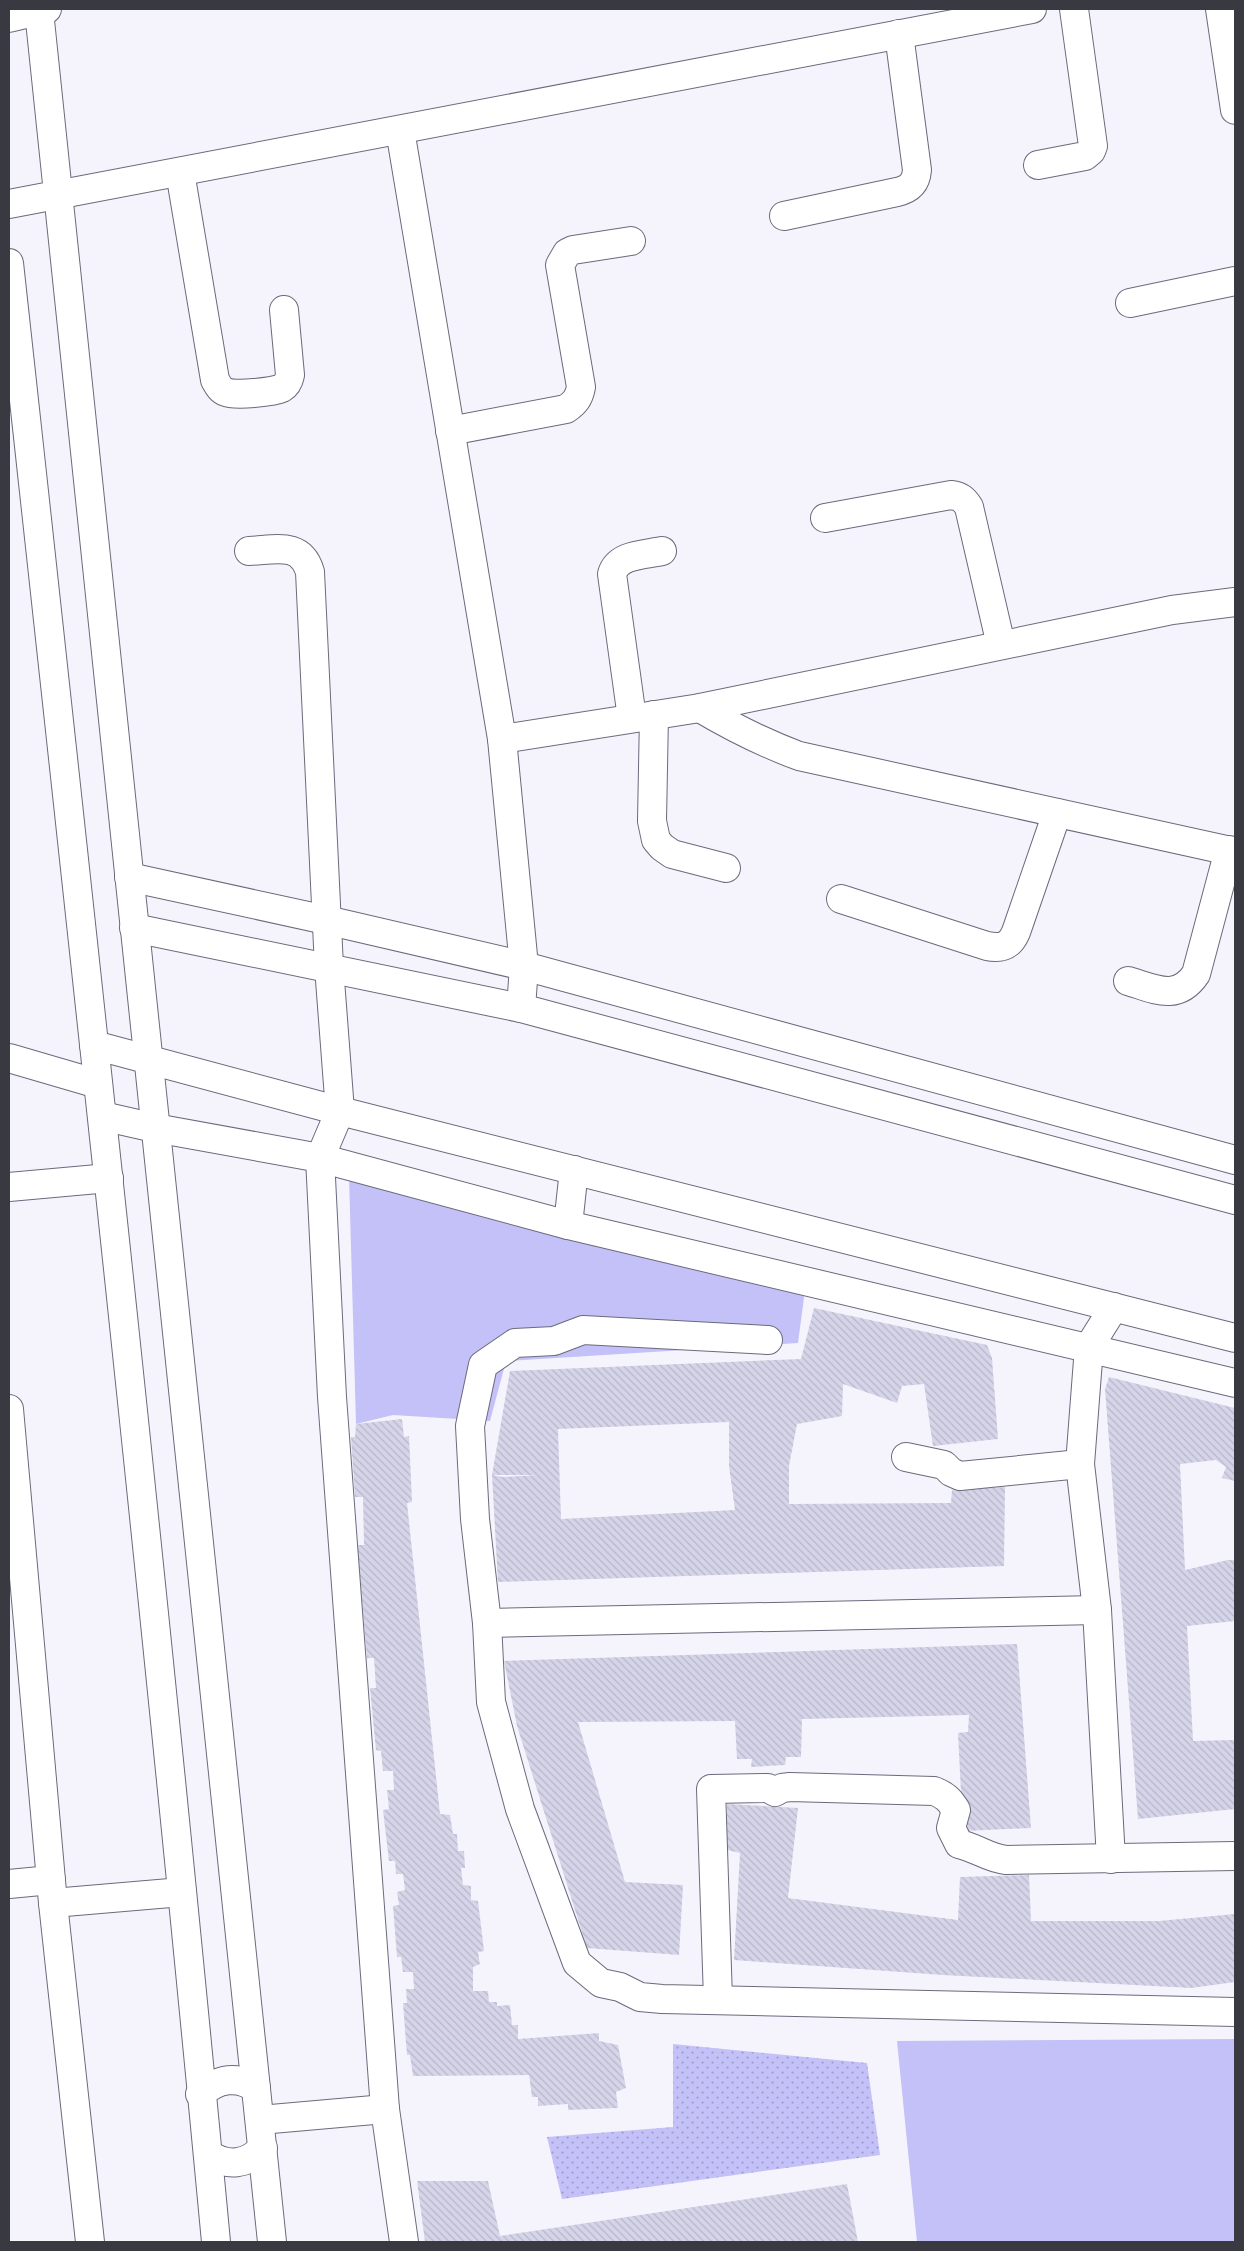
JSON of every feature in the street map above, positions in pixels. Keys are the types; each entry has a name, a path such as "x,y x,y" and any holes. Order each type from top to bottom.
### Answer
{"street":[{"path":"9,204 1032,9"},
{"path":"1038,165 1086,156 1091,152 1093,146 1074,9"},
{"path":"1220,9 1235,110"},
{"path":"9,18 43,10 58,195 272,2242"},
{"path":"784,216 906,190 912,186 917,170 899,34"},
{"path":"400,130 502,739 524,966 521,1008"},
{"path":"180,172 215,380 219,387 226,392 235,394 276,389 283,387 288,382 290,375 284,310"},
{"path":"450,431 566,409 574,404 579,396 581,387 560,265 562,258 573,250 631,241"},
{"path":"9,263 109,1178 216,2242"},
{"path":"1130,303 1235,281"},
{"path":"824,518 951,495 965,501 969,507 1001,646"},
{"path":"249,551 291,549 300,553 308,562 310,572 326,920 340,1111 320,1158 332,1397 385,2109 404,2242"},
{"path":"662,551 620,561 614,567 612,574 643,717 652,821 656,840 672,854 726,868"},
{"path":"502,739 700,708 1172,610 1235,602"},
{"path":"700,708 732,727 765,743 799,756 1232,851 1196,974 1190,984 1180,990 1170,992 1128,981"},
{"path":"841,899 987,946 997,948 1006,946 1013,940 1057,813"},
{"path":"129,877 524,966 1235,1160"},
{"path":"134,928 521,1008 1235,1200"},
{"path":"94,1045 340,1111 1235,1338"},
{"path":"9,1058 98,1084"},
{"path":"102,1116 155,1128 320,1158 568,1225 1089,1347 1235,1384"},
{"path":"568,1225 574,1170"},
{"path":"9,1187 109,1178"},
{"path":"1111,1860 1097,1610 1080,1464 1089,1347 1114,1307"},
{"path":"768,1340 583,1330 554,1341 515,1343 482,1366 470,1426 475,1519 487,1623 491,1702 520,1809 577,1963 601,1983 620,1987 640,1997 662,1999 1235,2012"},
{"path":"9,1409 52,1892 90,2242"},
{"path":"906,1457 944,1465 951,1472 960,1476 1080,1464"},
{"path":"487,1623 1097,1610"},
{"path":"718,1999 711,1788 768,1788 775,1792 782,1788 790,1787 934,1791 944,1794 956,1810 951,1828 959,1844 975,1847 984,1854 995,1858 1111,1860 1235,1856"},
{"path":"9,1884 52,1892 182,1892"},
{"path":"200,2094 218,2082 229,2080 248,2083 256,2088"},
{"path":"260,2120 385,2109"},
{"path":"208,2154 226,2163 236,2163 246,2161 263,2148"}],"shaded area":[{"path":"349,1176 805,1290 798,1343 506,1361 490,1421 393,1415 356,1424"},
{"path":"1235,2039 1235,2242 917,2242 897,2041"},
{"path":"673,2044 867,2063 880,2155 562,2199 547,2137 673,2127"}],"building":[{"path":"814,1308 987,1345 992,1358 998,1439 933,1446 924,1384 902,1386 897,1403 843,1384 842,1416 797,1424 789,1466 789,1504 951,1503 952,1490 1005,1487 1004,1566 498,1582 492,1475 510,1371 801,1359","holes":["729,1422 729,1466 735,1510 561,1519 558,1429","492,1475 539,1475 503,1477"]},
{"path":"1109,1377 1235,1408 1235,1481 1222,1478 1226,1467 1216,1460 1180,1464 1185,1570 1235,1560 1235,1621 1187,1626 1193,1741 1235,1740 1235,1809 1138,1819 1105,1389"},
{"path":"402,1419 404,1437 409,1436 412,1502 407,1503 440,1814 450,1815 453,1834 457,1834 458,1851 464,1851 465,1868 461,1868 463,1885 471,1886 471,1900 478,1901 484,1951 478,1952 480,1964 473,1967 473,1991 488,1991 489,2002 497,2002 497,2006 510,2005 512,2025 518,2025 518,2039 599,2033 599,2041 618,2045 626,2088 616,2092 618,2108 568,2110 568,2104 538,2106 538,2097 532,2097 529,2075 413,2076 410,2055 407,2055 403,2003 407,2003 406,1989 414,1989 413,1972 403,1972 401,1957 397,1957 393,1906 399,1905 397,1892 405,1890 403,1874 396,1874 395,1861 389,1861 383,1810 389,1809 387,1790 394,1790 393,1771 383,1771 381,1751 376,1750 370,1688 376,1688 374,1658 367,1658 357,1545 364,1545 363,1497 355,1497 351,1437 355,1437 356,1424"},
{"path":"1017,1644 1031,1828 963,1831 958,1733 968,1732 969,1715 802,1719 801,1757 786,1757 785,1765 751,1767 752,1759 737,1759 735,1721 578,1722 625,1882 683,1885 679,1955 587,1948 517,1726 504,1661"},
{"path":"727,1804 798,1808 788,1898 958,1920 960,1877 1029,1875 1031,1921 1159,1921 1235,1914 1235,1982 1191,1988 943,1975 734,1960 740,1853 727,1850"},
{"path":"417,2181 488,2181 500,2236 847,2184 858,2242 425,2242"}]}
